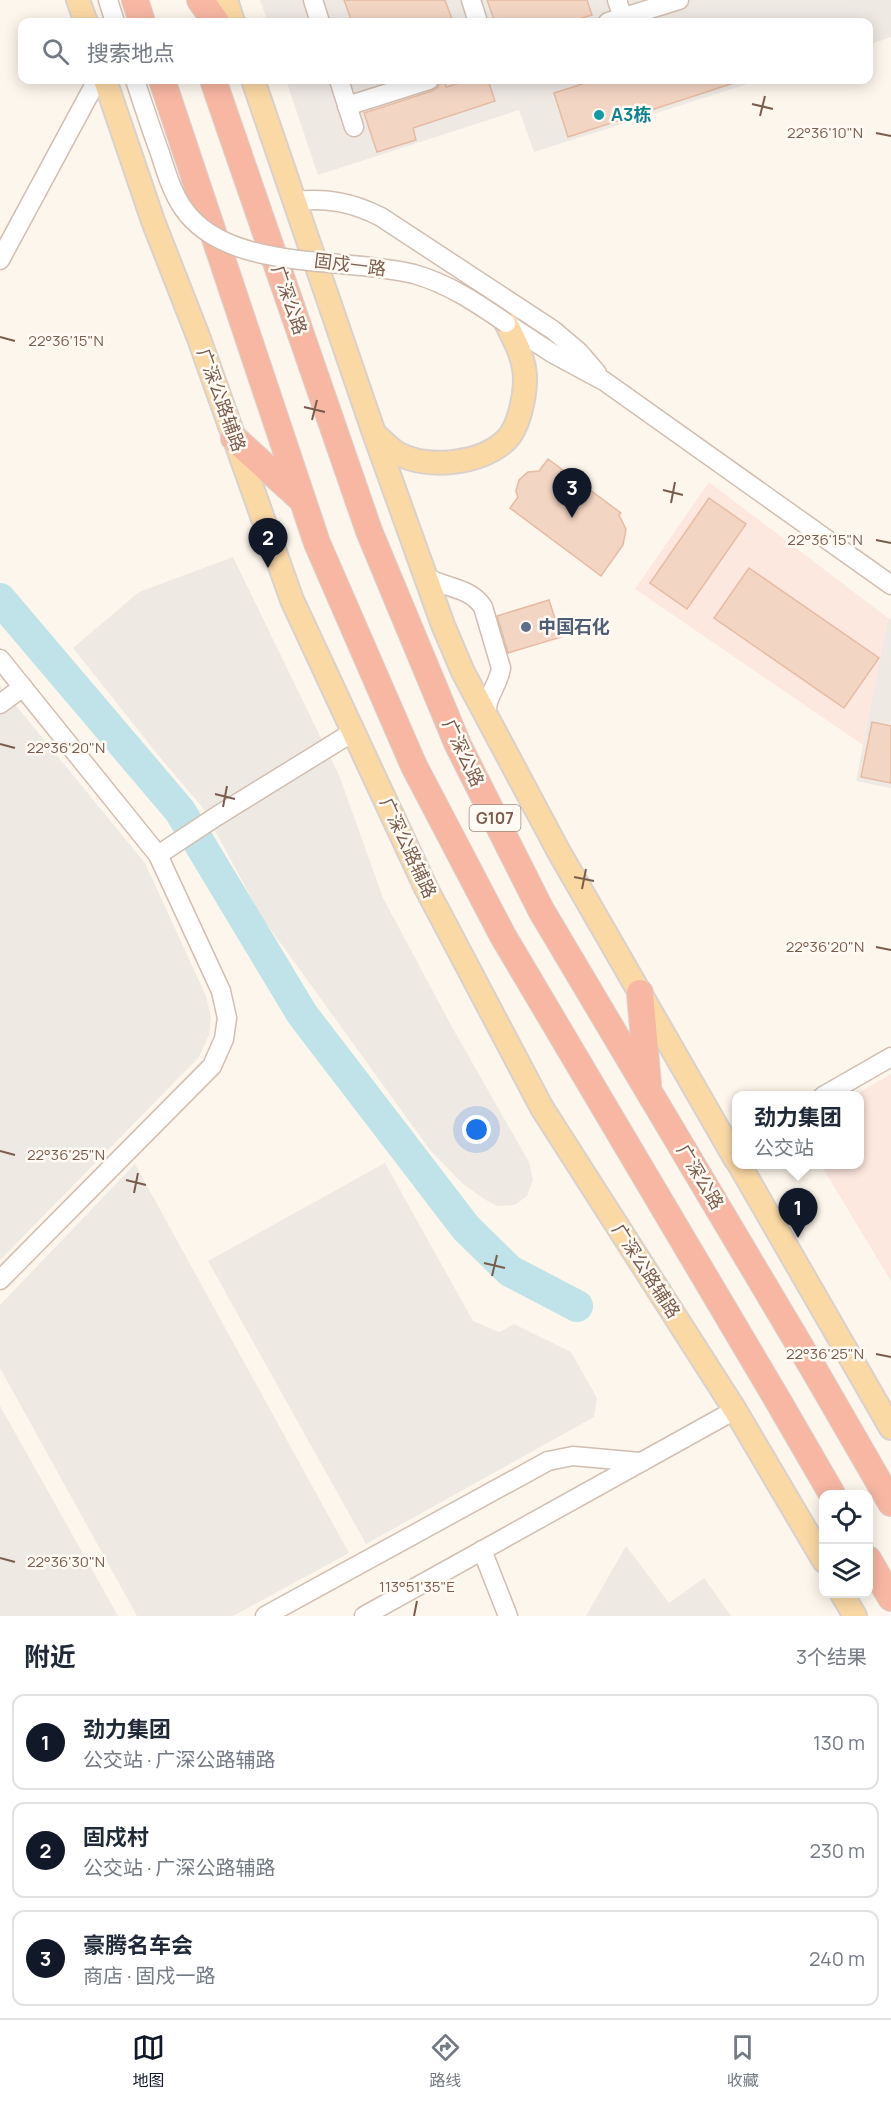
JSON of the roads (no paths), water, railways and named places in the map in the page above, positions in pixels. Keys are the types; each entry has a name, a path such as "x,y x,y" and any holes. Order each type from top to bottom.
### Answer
{"highway":[{"path":"135,0 141,18"},
{"path":"185,0 192,18"},
{"path":"200,0 213,18"},
{"name":"G107","path":"163,84 317,543 414,766 503,936 830,1490"},
{"name":"广深公路","path":"214,84 369,531 458,746 541,910 891,1503"},
{"path":"234,438 303,501"},
{"path":"640,993 649,1091"},
{"path":"873,1567 891,1598"}],"main road":[{"path":"78,0 85,18"},
{"path":"226,0 233,18"},
{"name":"广深公路辅路","path":"106,84 153,221 198,336 292,600 426,888 542,1108 735,1410 819,1553"},
{"path":"254,84 374,434 462,672 559,852 732,1149"},
{"path":"374,434 397,453 426,462 457,462 486,454 508,439 522,408 525,378 521,355 506,323"},
{"path":"744,1169 883,1403 891,1428"},
{"path":"845,1598 855,1616"}],"street":[{"path":"108,0 114,18"},
{"path":"313,0 319,18"},
{"path":"471,0 477,18"},
{"path":"615,18 617,0"},
{"path":"621,18 679,0"},
{"path":"0,260 95,84"},
{"name":"固戍一路","path":"136,84 171,186 183,208 198,226 222,242 264,254 397,270 450,287 552,353 604,381 891,585"},
{"path":"340,84 354,127"},
{"path":"347,106 416,84"},
{"name":"固戍一路","path":"295,201 337,201 365,208 381,217 553,330 579,352 604,381"},
{"path":"426,577 445,586 467,591 483,607 501,668 500,676 486,704 486,717"},
{"path":"0,659 158,855 221,991 226,1018 224,1039 212,1066 0,1280"},
{"path":"0,704 23,687"},
{"path":"158,855 353,732"},
{"path":"830,1091 891,1057"},
{"path":"364,1616 735,1410"},
{"path":"265,1616 548,1461 573,1456 639,1462"},
{"path":"482,1550 508,1616"}],"waterway":[{"path":"0,599 180,811 302,1014 466,1228 510,1271 577,1306"}],"place":[{"name":"A3栋","path":"599,115"},
{"name":"豪腾名车会","path":"572,518"},
{"name":"固戍村","path":"268,568"},
{"name":"中国石化","path":"526,627"},
{"name":"劲力集团","path":"798,1238"}]}
